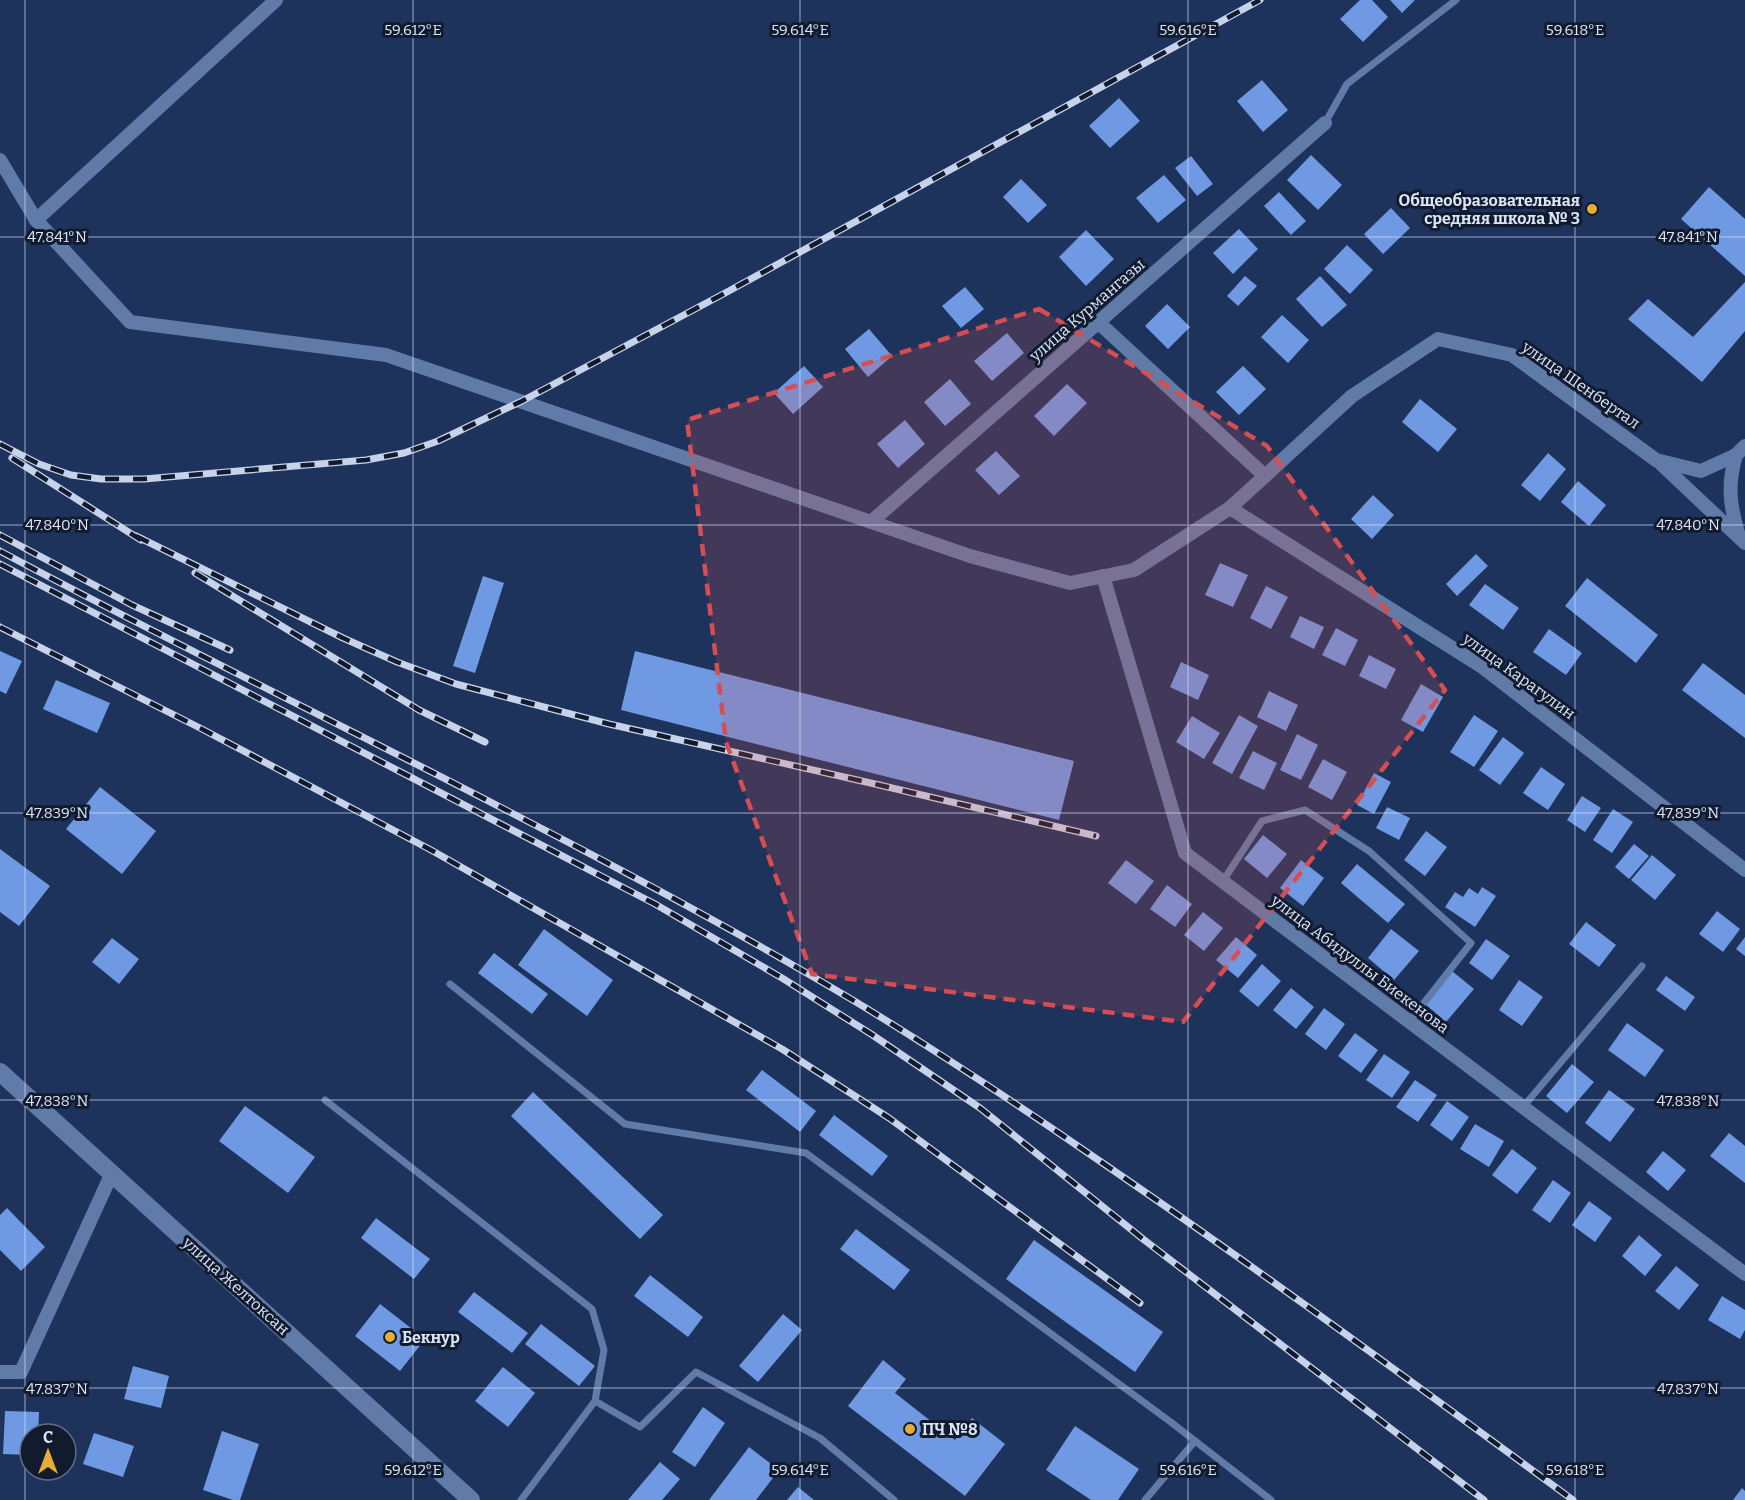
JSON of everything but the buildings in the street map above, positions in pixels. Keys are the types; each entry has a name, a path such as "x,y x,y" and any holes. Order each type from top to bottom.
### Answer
{"main road":[{"name":"улица Желтоксан","path":"0,1072 471,1500"}],"street":[{"path":"36,220 276,0"},
{"name":"улица Курмангазы","path":"871,522 1325,123"},
{"name":"улица Шенбертал","path":"0,160 36,220 130,322 386,355 970,556 1070,583 1134,570 1230,508 1352,396 1438,339 1512,355 1656,460 1701,471 1740,451"},
{"path":"1098,322 1265,476"},
{"path":"1740,451 1730,474 1730,494 1732,514 1742,541"},
{"path":"1656,460 1742,541"},
{"name":"улица Карагулин","path":"1230,508 1481,666 1745,870"},
{"name":"улица Абидуллы Биекенова","path":"1103,576 1185,853 1745,1275"},
{"path":"0,1372 21,1372 112,1173"}],"lane":[{"path":"1325,123 1347,84 1456,0"},
{"path":"1223,881 1262,821 1305,810 1369,851 1471,943 1409,1022"},
{"path":"1523,1107 1642,966"},
{"path":"450,984 625,1124 806,1153 1195,1441 1271,1500"},
{"path":"326,1100 592,1310 604,1350 595,1401 521,1500"},
{"path":"595,1401 640,1427 696,1372 820,1438 894,1500"},
{"path":"1145,1500 1195,1441"}],"highlighted area":[{"path":"1039,309 1267,446 1445,690 1183,1022 812,974 726,742 687,420"}],"railway":[{"path":"0,444 39,464 71,475 101,479 144,479 366,460 404,453 438,441 522,401 727,292 1260,0"},
{"path":"12,458 141,540"},
{"path":"0,535 132,605 230,650"},
{"path":"136,536 343,638 397,662 456,684 609,724 1096,836"},
{"path":"0,551 535,825 747,939 851,999 981,1081 1166,1207 1342,1331 1573,1500"},
{"path":"0,564 655,904 782,978 871,1034 980,1108 1143,1239 1484,1500"},
{"path":"195,573 419,710 485,742"},
{"path":"0,627 200,728 431,850 782,1049 889,1118 1140,1303"}],"place":[{"name":"Общеобразовательная средняя школа № 3","path":"1592,209"},
{"name":"Бекнур","path":"390,1337"},
{"name":"ПЧ №8","path":"910,1429"}]}
